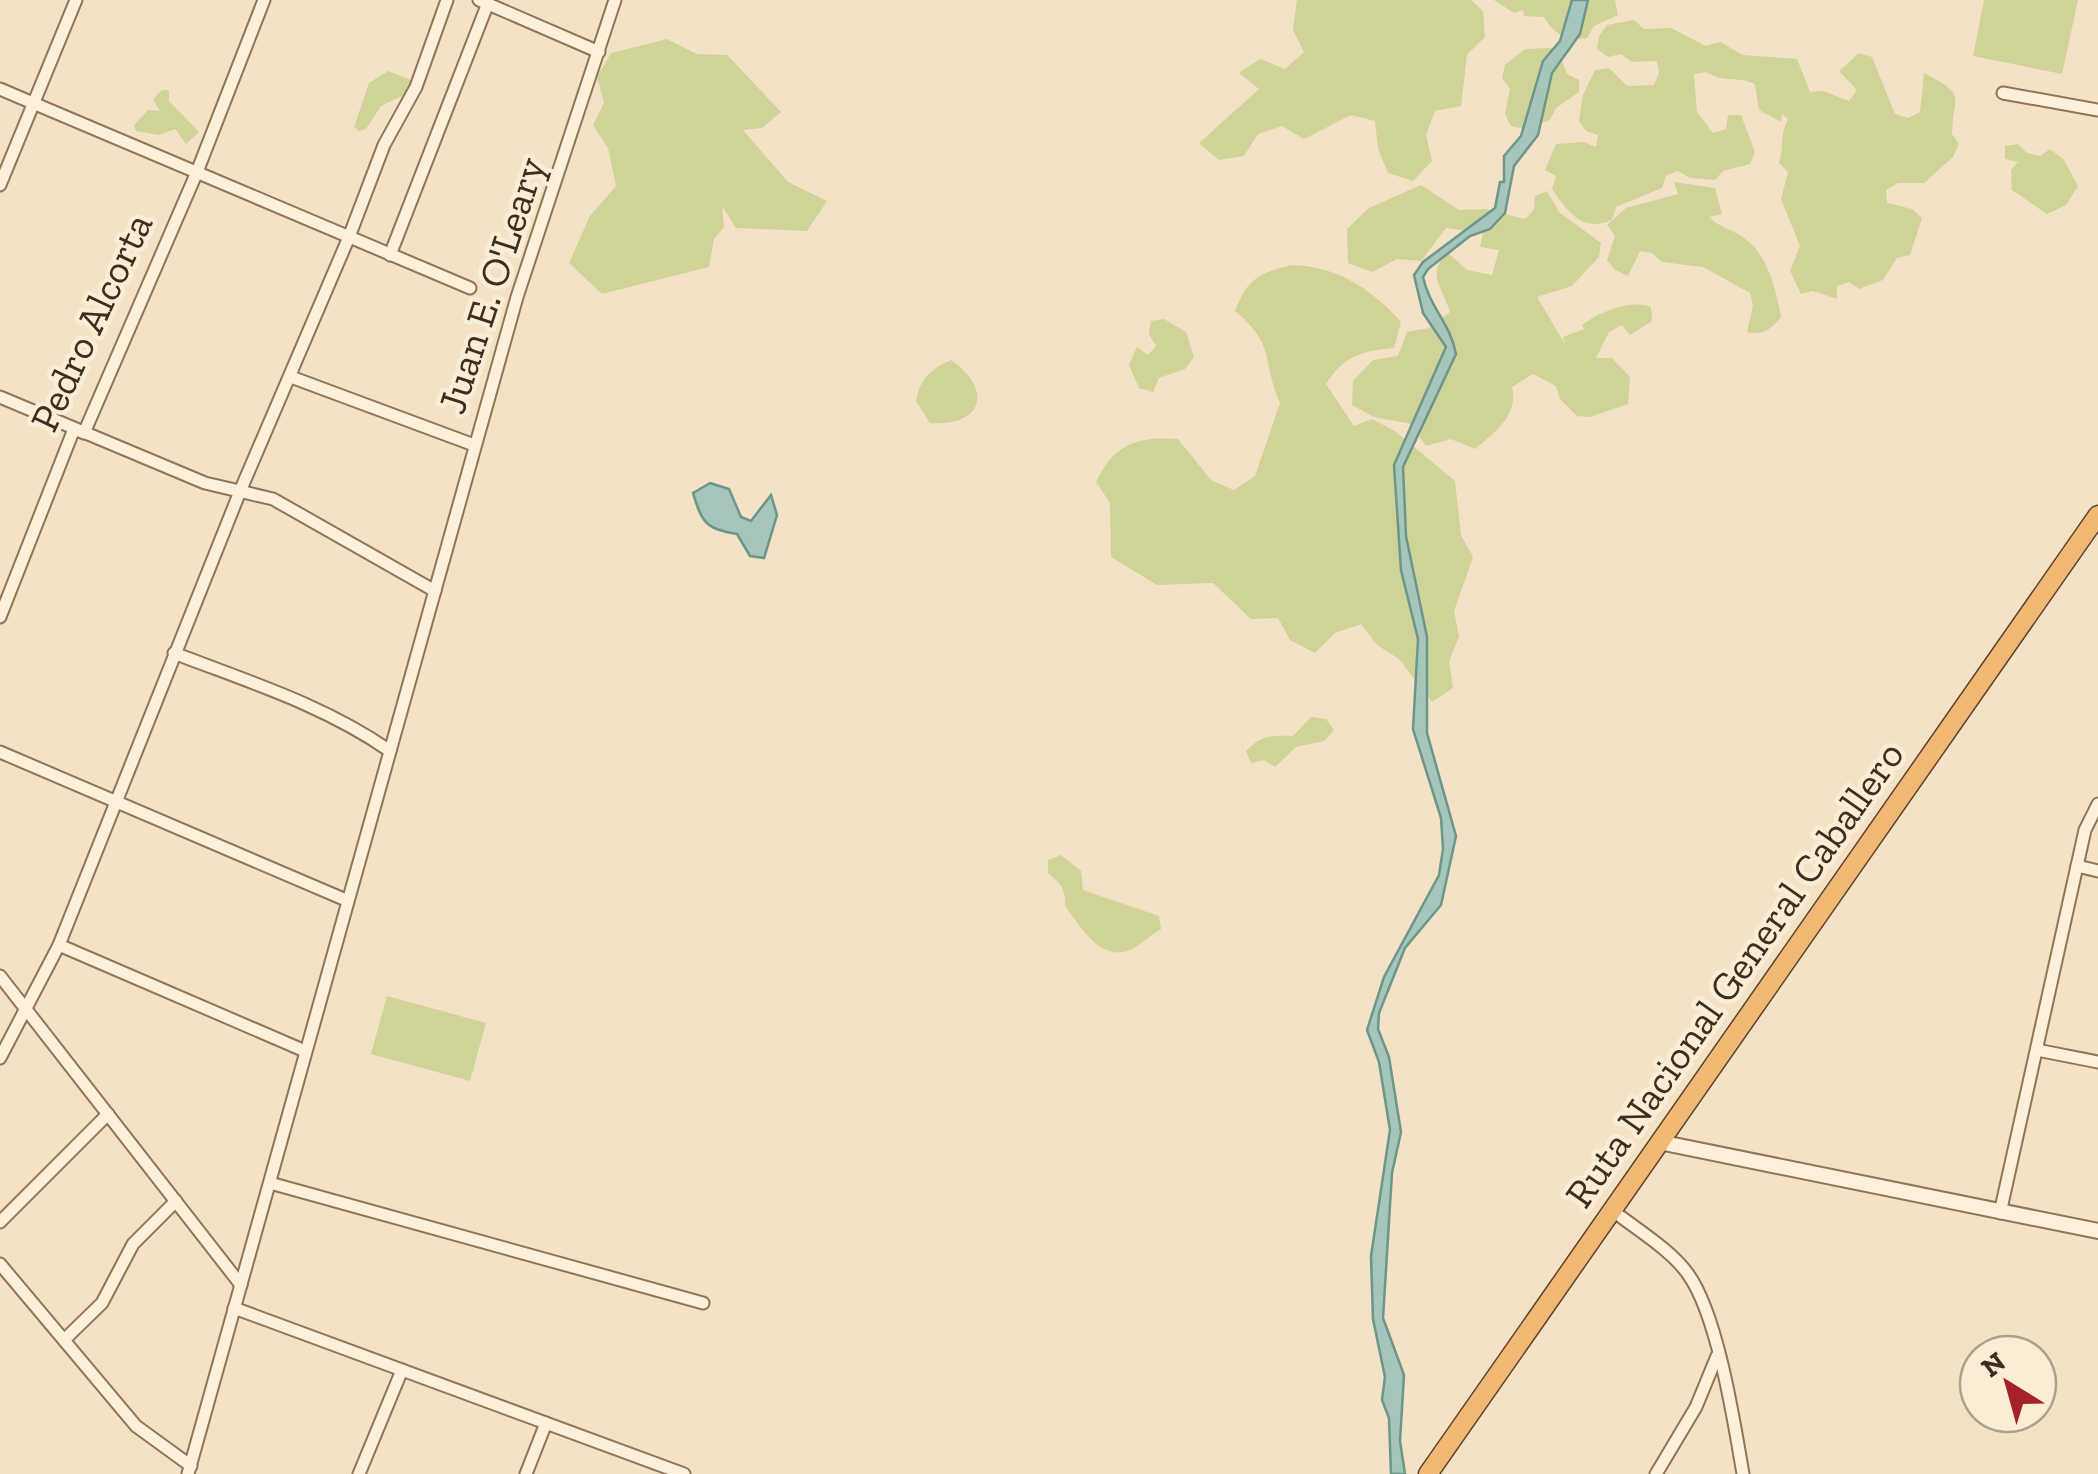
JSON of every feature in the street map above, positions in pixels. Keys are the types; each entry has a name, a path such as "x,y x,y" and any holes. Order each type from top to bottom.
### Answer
{"highway":[{"name":"Ruta Nacional General Caballero","path":"1428,1474 2098,515"}],"street":[{"path":"0,185 76,0"},
{"name":"Pedro Alcorta","path":"0,616 74,429 84,433 196,172 264,0"},
{"path":"0,1058 58,945 114,799 350,237 384,145 416,87 447,0"},
{"name":"Juan E. O'Leary","path":"189,1470 474,445 517,297 615,0"},
{"path":"390,254 483,2 599,52"},
{"path":"0,89 470,288"},
{"path":"2004,93 2098,110"},
{"path":"291,377 474,445"},
{"path":"0,397 205,483 273,499 435,591"},
{"path":"174,654 313,706 351,724 390,752"},
{"path":"0,752 346,900"},
{"path":"2000,1213 2085,830 2098,804"},
{"path":"2077,866 2098,871"},
{"path":"58,945 305,1051"},
{"path":"0,976 241,1285"},
{"path":"2037,1050 2098,1062"},
{"path":"0,1222 108,1114"},
{"path":"1659,1142 2098,1230"},
{"path":"270,1183 703,1302"},
{"path":"64,1340 102,1303 133,1244 176,1202"},
{"path":"1612,1210 1688,1273 1712,1325 1735,1420 1743,1474"},
{"path":"0,1264 136,1426 189,1470"},
{"path":"234,1308 684,1474"},
{"path":"1656,1474 1696,1408 1717,1356"},
{"path":"359,1474 402,1370"},
{"path":"526,1474 546,1423"}],"green space":[{"path":"1297,0 1471,0 1483,11 1485,37 1467,55 1461,106 1435,111 1426,135 1432,161 1413,181 1388,173 1378,149 1375,121 1351,115 1304,139 1282,126 1258,134 1244,156 1219,160 1199,143 1259,89 1239,73 1260,59 1285,69 1304,52 1293,30"},
{"path":"1494,0 1615,0 1618,15 1594,26 1587,38 1573,39 1557,32 1544,17 1524,16 1523,10 1514,13"},
{"path":"1984,0 2078,0 2062,74 1973,56"},
{"path":"1634,20 1644,29 1671,28 1706,46 1720,42 1743,55 1797,59 1810,92 1823,91 1849,101 1857,90 1839,71 1859,53 1872,57 1895,114 1908,118 1920,112 1924,73 1947,86 1955,97 1952,134 1959,144 1953,157 1924,183 1898,183 1886,190 1887,203 1912,209 1922,218 1910,255 1897,258 1883,280 1859,289 1849,282 1837,286 1837,299 1813,291 1801,294 1790,271 1800,246 1781,199 1788,172 1779,163 1788,119 1782,114 1781,122 1759,110 1755,84 1706,72 1694,74 1697,112 1713,133 1726,129 1728,115 1741,115 1755,152 1750,164 1723,171 1715,180 1690,178 1678,171 1666,176 1662,188 1616,207 1612,220 1592,224 1577,218 1552,189 1556,176 1545,170 1556,144 1584,142 1596,147 1598,135 1586,131 1579,121 1583,95 1595,70 1609,68 1627,86 1654,85 1659,73 1657,61 1632,62 1621,54 1608,57 1597,49 1599,36 1607,25"},
{"path":"667,39 697,54 727,55 781,112 762,128 743,130 788,182 827,201 807,231 736,228 722,206 724,227 714,239 709,267 602,294 569,263 590,216 616,186 608,148 593,125 604,103 597,77 611,53"},
{"path":"1571,47 1562,61 1567,74 1579,80 1579,92 1556,108 1550,120 1524,129 1511,126 1505,114 1510,89 1502,78 1505,65 1525,49"},
{"path":"388,71 413,81 410,92 381,106 366,129 359,131 354,127 369,83"},
{"path":"162,90 169,90 169,101 199,132 186,144 175,129 159,135 136,131 134,125 148,110 160,111 153,99"},
{"path":"2018,144 2027,153 2040,156 2050,149 2064,160 2078,186 2066,205 2047,214 2012,190 2011,170 2018,162 2005,159 2005,146"},
{"path":"1674,182 1715,188 1722,214 1709,217 1744,238 1759,253 1781,317 1770,328 1747,332 1753,306 1750,293 1703,267 1662,262 1652,253 1640,251 1628,276 1615,270 1607,260 1615,236 1607,225 1626,208 1678,194"},
{"path":"1421,185 1459,210 1485,209 1525,219 1534,210 1535,196 1547,191 1559,212 1601,243 1599,257 1572,286 1537,297 1565,344 1563,337 1584,329 1582,325 1606,311 1634,305 1651,307 1652,321 1630,335 1622,325 1609,332 1596,358 1612,358 1630,377 1628,404 1590,417 1577,416 1560,399 1556,386 1533,374 1512,387 1509,414 1475,449 1451,439 1426,446 1411,424 1374,417 1352,405 1353,381 1373,360 1398,356 1407,332 1429,328 1450,312 1437,274 1448,253 1467,270 1492,275 1499,250 1480,247 1483,233 1446,228 1421,261 1397,259 1372,272 1348,263 1347,229 1369,208"},
{"path":"1291,265 1323,270 1352,281 1401,322 1394,348 1354,357 1326,384 1354,426 1372,419 1395,431 1455,481 1461,535 1473,557 1454,611 1459,636 1449,661 1453,688 1432,702 1399,659 1377,645 1361,624 1335,633 1315,653 1290,640 1278,618 1251,619 1213,583 1157,585 1111,557 1110,503 1096,482 1111,459 1128,445 1150,439 1178,439 1211,480 1234,490 1255,476 1280,403 1263,344 1235,311 1256,279"},
{"path":"1164,319 1186,332 1194,357 1185,369 1159,378 1153,392 1139,388 1129,365 1137,347 1148,355 1156,346 1149,334 1151,321"},
{"path":"951,360 973,383 976,405 961,419 930,423 916,401 920,387 938,367"},
{"path":"1311,717 1326,719 1334,730 1324,741 1296,747 1275,767 1264,760 1251,763 1246,751 1251,746 1267,737 1293,736"},
{"path":"1061,855 1081,871 1083,890 1159,916 1161,929 1127,951 1107,950 1099,945 1065,906 1062,887 1048,873 1048,860"},
{"path":"387,996 486,1023 470,1081 371,1054"}],"water":[{"path":"1572,0 1588,0 1580,34 1552,73 1538,135 1514,166 1505,213 1490,229 1470,236 1423,277 1456,354 1403,467 1406,536 1427,637 1427,733 1456,836 1441,905 1405,948 1379,1013 1378,1029 1389,1057 1401,1132 1392,1173 1383,1318 1404,1375 1400,1441 1405,1474 1391,1474 1389,1418 1382,1400 1385,1377 1373,1319 1371,1256 1390,1130 1379,1062 1367,1030 1384,977 1439,875 1443,849 1441,818 1413,729 1418,639 1401,570 1394,465 1446,347 1423,313 1414,275 1423,262 1495,208 1500,182 1504,182 1504,156 1521,136 1543,61 1560,41"},
{"path":"710,483 729,489 741,517 751,521 771,495 777,515 764,558 750,556 737,534 712,527 703,518 693,493"}]}
